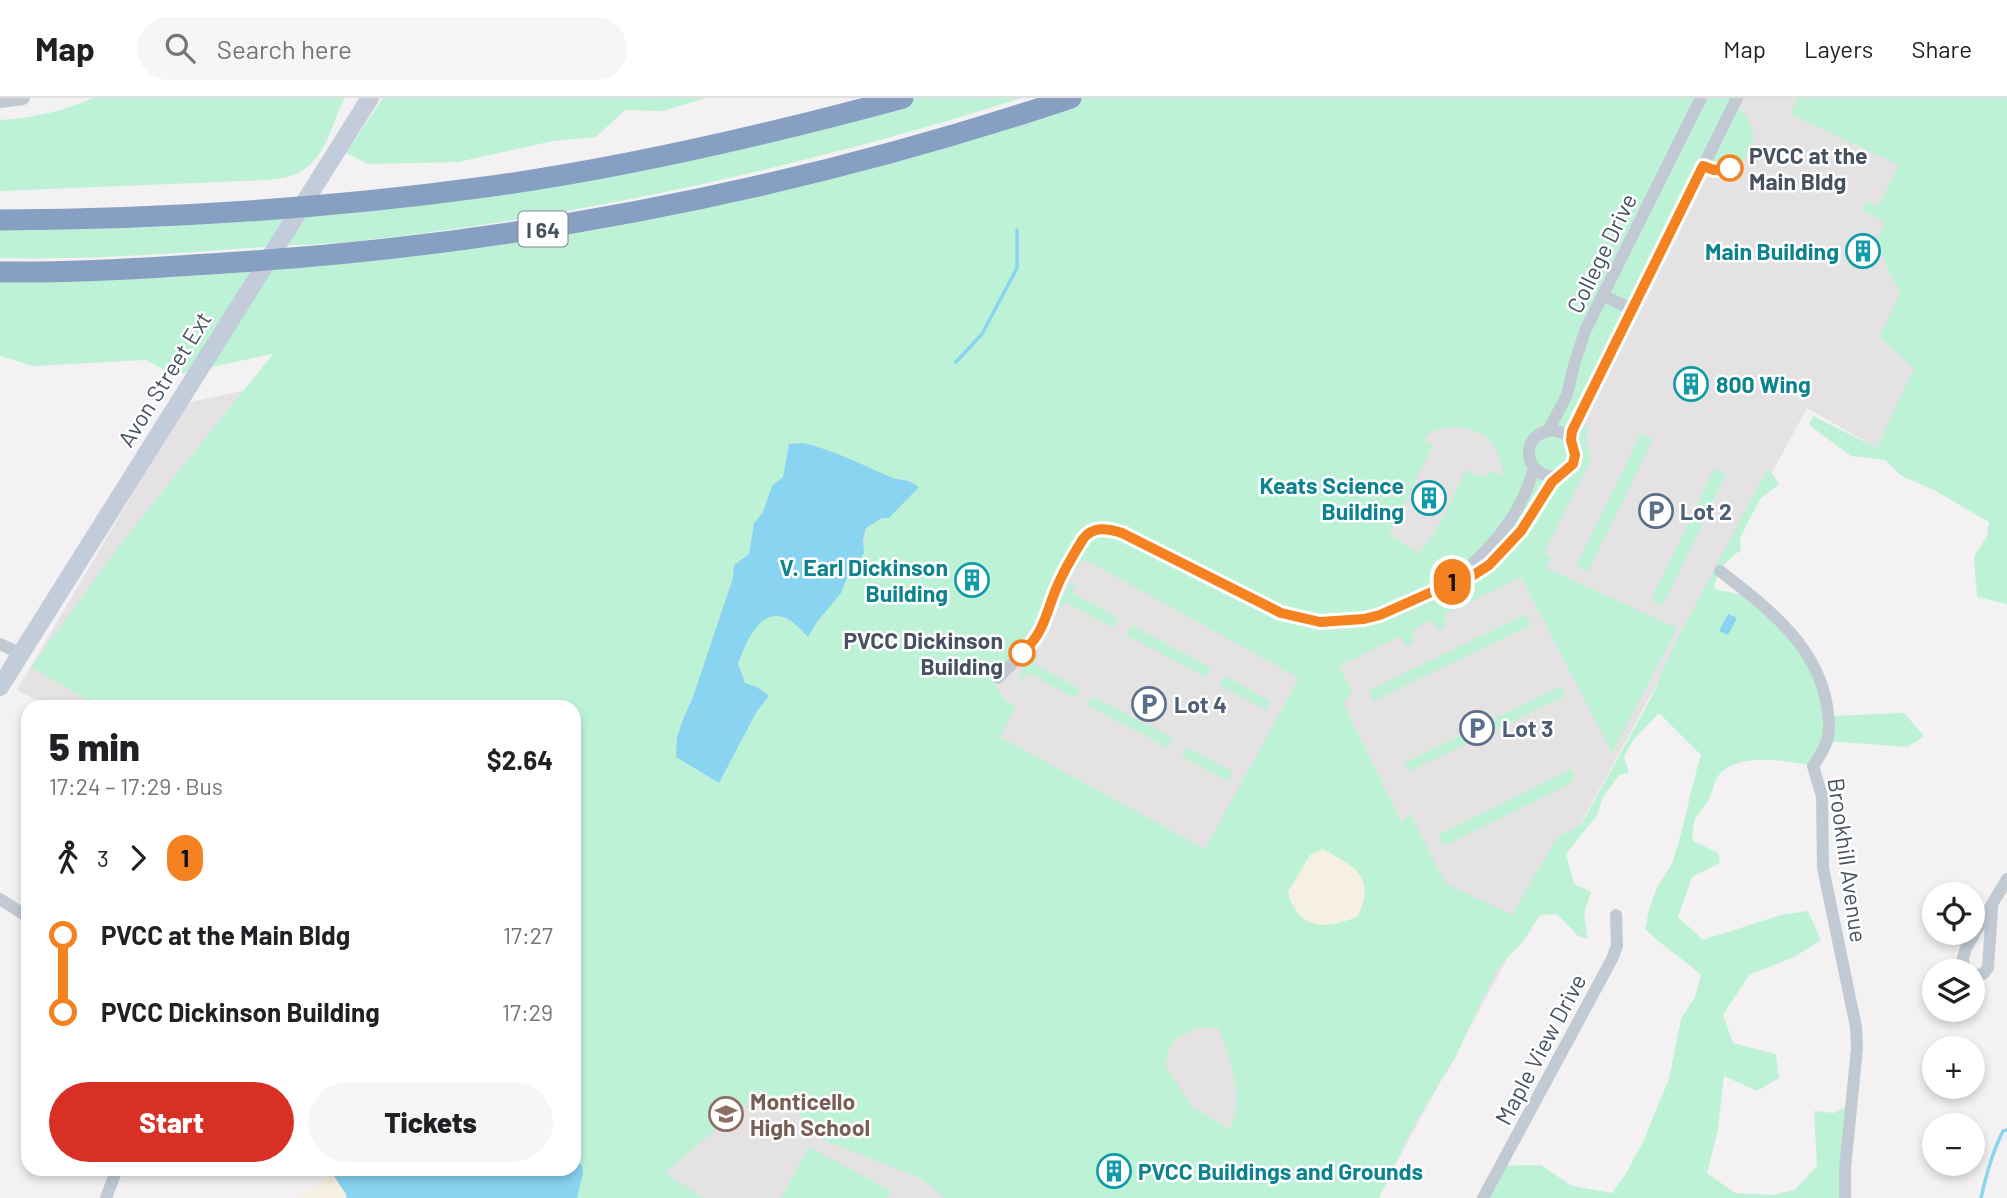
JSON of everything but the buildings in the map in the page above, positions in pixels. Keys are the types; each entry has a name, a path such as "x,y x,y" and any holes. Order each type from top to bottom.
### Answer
{"highway":[{"name":"I 64","path":"0,220 184,216 369,202 487,187 716,144 903,98"},
{"name":"I 64","path":"0,272 119,270 333,257 521,233 636,213 809,175 903,150 1071,98"}],"main road":[{"name":"Avon Street Ext","path":"0,687 370,98"}],"street":[{"path":"0,101 23,98"},
{"name":"College Drive","path":"1454,582 1497,540 1527,494 1534,468 1529,456 1532,443 1541,433 1548,431 1567,395 1578,349 1701,98"},
{"name":"College Drive","path":"998,678 1042,630 1058,586 1083,539 1094,530 1112,529 1122,533 1281,613 1320,622 1340,622 1380,615 1472,576 1489,565 1508,547 1558,476 1569,470 1574,459 1575,450 1571,440 1576,423 1737,98"},
{"path":"1604,296 1632,309"},
{"path":"1548,431 1563,433 1571,440"},
{"path":"1534,468 1543,475 1558,476"},
{"name":"Brookhill Avenue","path":"1720,571 1753,597 1802,645 1814,663 1825,695 1829,716 1827,741 1813,766 1822,796 1823,868 1856,1027 1857,1048 1845,1169 1845,1198"},
{"path":"0,644 21,654"},
{"path":"1963,959 1966,948 2007,878"},
{"path":"0,899 21,912"},
{"path":"1985,970 1990,960 1992,907"},
{"name":"Maple View Drive","path":"1483,1198 1612,959 1617,946 1616,915"},
{"path":"106,1198 114,1176"}],"shaded area":[{"path":"1308,98 2007,98 2007,523 1807,408 1377,1198 597,1198 581,856 581,700 36,700 17,690 186,403 247,390"}],"green space":[{"path":"92,98 345,98 315,160 290,176 269,180 0,191 0,120 47,114"},
{"path":"383,98 705,98 663,111 625,110 596,137 553,141 458,162 368,164 346,153"},
{"path":"914,98 1022,98 941,123 777,167 528,218 346,242 124,256 0,258 0,224 242,219 844,120"},
{"path":"1071,98 1737,98 1734,105 1746,116 1752,128 1750,151 1743,161 1733,167 1720,169 1704,166 1578,421 1587,427 1586,440 1591,459 1544,552 1552,557 1546,568 1677,628 1612,753 1521,577 1443,615 1445,627 1440,630 1431,620 1412,630 1413,643 1404,643 1400,636 1339,666 1352,691 1343,703 1402,823 1410,813 1445,883 1512,915 1558,837 1581,825 1651,698 1675,643 1768,468 1779,484 1760,499 1740,538 1741,550 1723,567 1714,589 1753,597 1802,645 1829,716 1904,713 1924,736 1908,747 1828,741 1813,766 1763,760 1738,763 1727,768 1718,776 1710,797 1695,821 1693,832 1693,841 1718,853 1720,863 1692,877 1678,917 1703,940 1781,915 1808,911 1821,940 1796,956 1749,975 1723,1015 1733,1043 1776,1054 1779,1078 1757,1091 1724,1076 1718,1129 1707,1173 1735,1193 1771,1195 1795,1190 1817,1166 1814,1111 1834,1113 1851,1104 1845,1198 1483,1198 1500,1166 1541,1165 1572,1186 1612,1193 1643,1142 1669,1079 1681,1019 1695,997 1701,975 1645,929 1655,893 1673,860 1701,755 1659,713 1633,740 1624,757 1629,773 1619,775 1603,797 1597,815 1566,854 1574,884 1591,892 1584,914 1588,939 1578,936 1557,914 1540,915 1525,939 1497,969 1454,1060 1416,1121 1379,1198 945,1198 920,1178 819,1138 793,1107 760,1098 746,1104 665,1173 704,1198 573,1198 582,1166 581,700 87,700 31,667 123,541 273,354 174,375 146,360 33,366 0,356 0,272 119,270 636,213","holes":["1450,427 1472,430 1488,439 1499,454 1503,476 1490,471 1487,476 1475,475 1466,469 1439,524 1419,553 1389,535 1433,445 1424,439 1432,431","789,444 837,453 891,478 911,480 918,487 889,518 882,518 866,528 864,553 848,575 841,593 808,636 791,621 780,617 763,621 750,636 738,664 745,683 757,687 769,696 757,711 719,783 677,757 677,737 733,578 734,565 749,554 754,523 763,512 773,486 783,477","1084,559 1299,678 1205,849 1000,737 1016,706 1005,700 992,680","1198,1028 1219,1028 1231,1066 1236,1104 1230,1130 1192,1106 1165,1065 1175,1041"]},
{"path":"1798,98 2007,98 2007,604 1977,597 1974,557 1987,536 1989,522 1934,490 1900,475 1885,460 1851,456 1809,425 1813,416 1877,448 1914,368 1879,337 1900,294 1875,244 1885,222 1862,210 1867,201 1878,207 1899,165 1790,114"},
{"path":"1641,433 1653,439 1588,572 1576,566"},
{"path":"1714,469 1726,474 1663,605 1651,600"},
{"path":"1072,582 1076,584 1071,592 1118,618 1113,628 1066,602 1059,610 1059,600"},
{"path":"1526,614 1531,625 1373,701 1368,691"},
{"path":"1132,625 1211,668 1206,677 1126,635"},
{"path":"1034,653 1039,656 1034,664 1080,689 1075,698 1028,673 1020,680 1024,663"},
{"path":"1225,676 1271,701 1266,710 1219,685"},
{"path":"1561,686 1565,696 1408,772 1404,763"},
{"path":"1092,696 1173,738 1168,748 1087,705"},
{"path":"1187,747 1233,772 1227,781 1181,756"},
{"path":"1572,769 1575,776 1571,783 1444,846 1438,835"},
{"path":"809,1147 891,1191 887,1198 781,1198"}],"sand":[{"path":"1323,849 1344,861 1359,874 1365,891 1358,916 1325,925 1315,924 1299,914 1288,892 1310,855"},
{"path":"326,1176 334,1176 347,1196 298,1198 320,1187"}],"water":[{"path":"804,443 919,487 889,518 882,518 866,528 864,553 848,575 841,593 808,637 793,623 780,617 763,621 750,636 738,664 745,683 757,687 769,696 757,711 719,783 676,757 677,737 733,578 734,565 749,554 754,523 763,512 772,486 783,477 789,444"},
{"path":"1728,614 1737,618 1728,635 1719,631"},
{"path":"581,1165 583,1173 577,1198 346,1198 334,1176 581,1176"}],"waterway":[{"path":"956,362 982,334 1017,268 1017,230"},
{"path":"1981,1198 1996,1148 2003,1131 2007,1130"}],"bus line":[{"name":"1","path":"1022,653 1042,630 1058,586 1076,551 1088,533 1094,530 1112,529 1122,533 1281,613 1320,622 1340,622 1380,615 1472,576 1489,565 1521,531 1552,482 1573,464 1575,450 1571,440 1572,431 1703,166 1714,170 1730,168"}],"place":[{"name":"PVCC at the Main Bldg","path":"1730,168"},
{"name":"Main Building","path":"1863,251"},
{"name":"800 Wing","path":"1691,384"},
{"name":"Keats Science Building","path":"1429,498"},
{"name":"Lot 2","path":"1656,511"},
{"name":"V. Earl Dickinson Building","path":"972,580"},
{"name":"PVCC Dickinson Building","path":"1022,653"},
{"name":"Lot 4","path":"1149,704"},
{"name":"Lot 3","path":"1477,728"},
{"name":"Monticello High School","path":"726,1114"},
{"name":"PVCC Buildings and Grounds","path":"1114,1171"}]}
